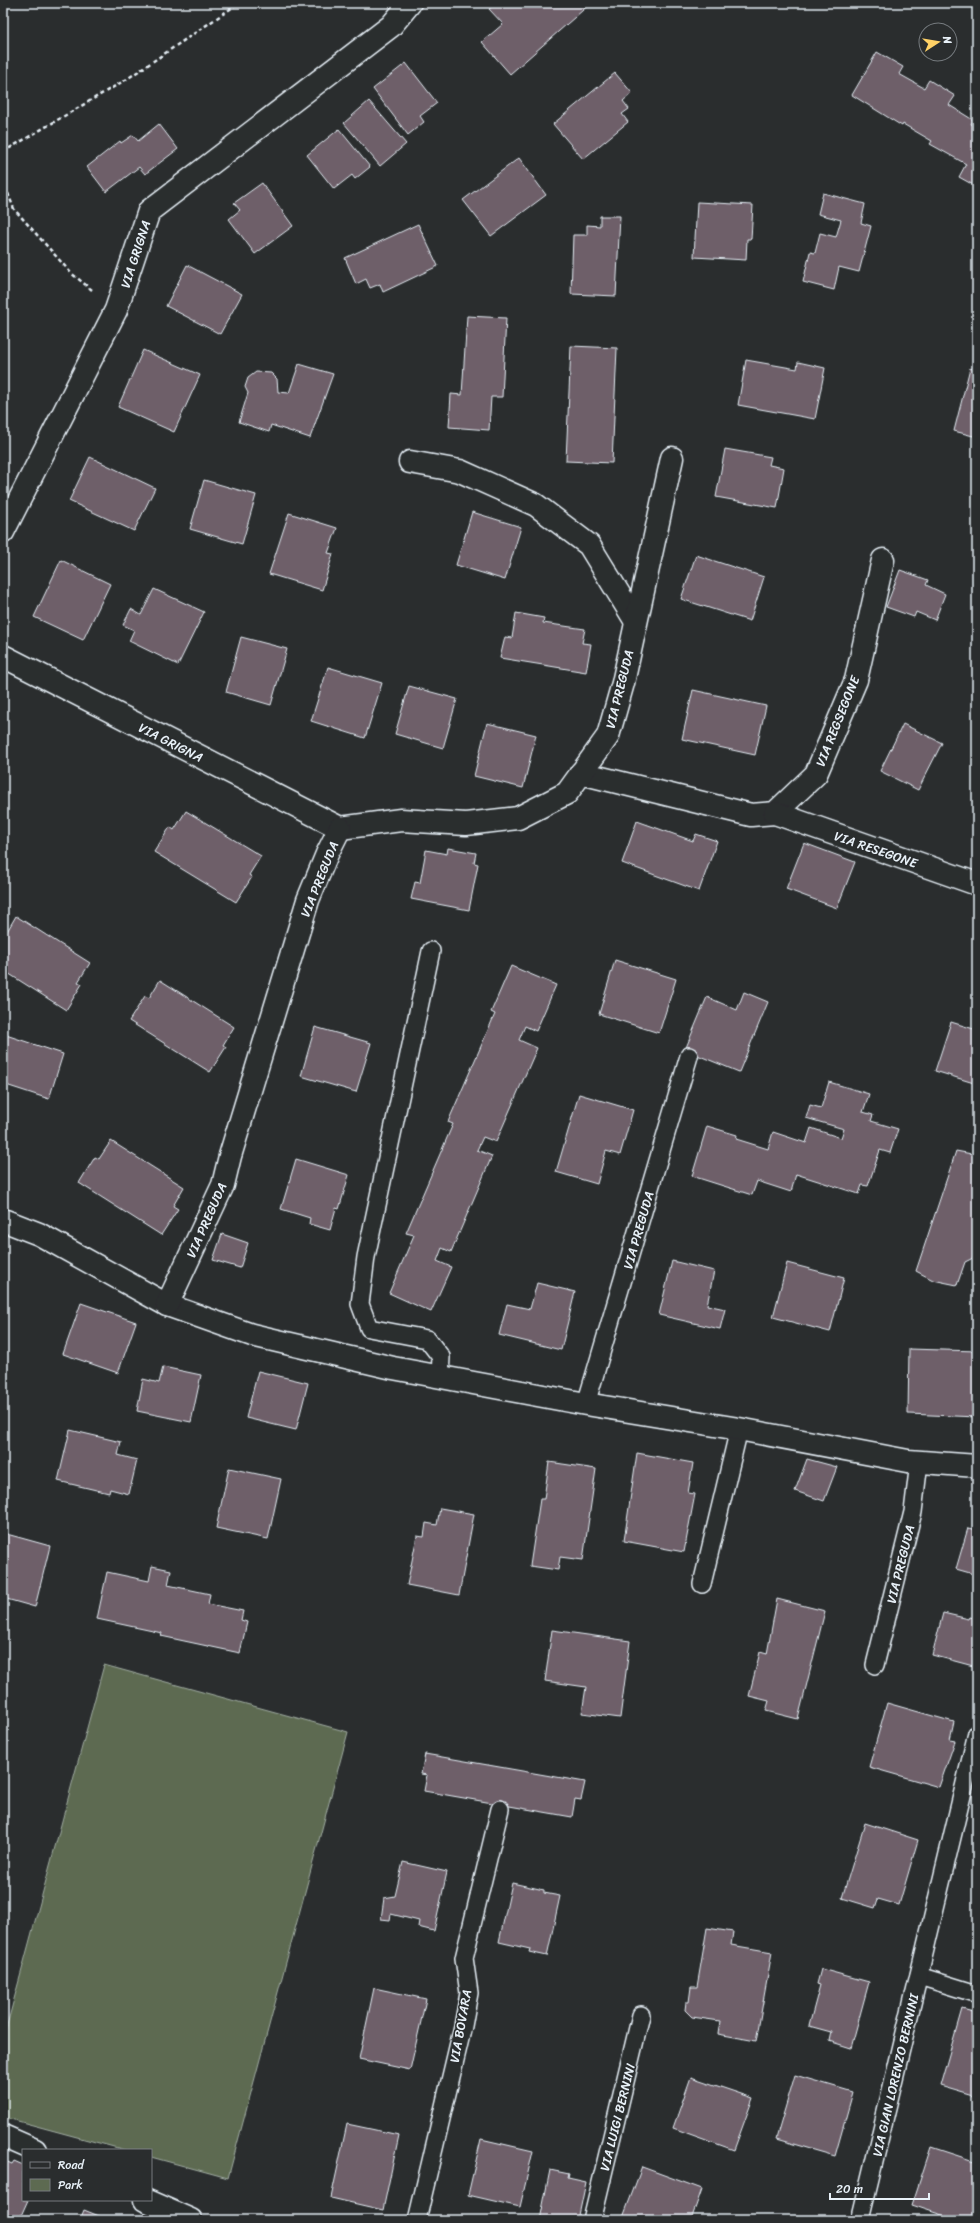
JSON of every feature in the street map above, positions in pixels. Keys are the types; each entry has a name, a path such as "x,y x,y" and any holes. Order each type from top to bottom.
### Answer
{"street":[{"name":"VIA GRIGNA","path":"3,532 116,310 149,212 391,26 410,3"},
{"name":"VIA PREGUDA","path":"166,1305 223,1185 230,1156 308,900 327,854 340,828 401,820 466,824 518,818 568,792 608,736 622,683 672,458"},
{"path":"410,462 460,471 536,505 589,545 635,620"},
{"name":"VIA REGSEGONE","path":"775,813 816,774 856,680 883,560"},
{"name":"VIA GRIGNA","path":"3,656 340,828"},
{"path":"581,773 751,815 775,813"},
{"name":"VIA RESEGONE","path":"775,813 977,884"},
{"path":"3,1220 39,1234 166,1305 252,1335 393,1368 586,1404 739,1429 919,1462 977,1466"},
{"path":"3,2136 33,2149"},
{"path":"147,2201 186,2219"}],"lane":[{"path":"432,951 366,1257 360,1304 369,1328 427,1339 441,1357 440,1377"},
{"name":"VIA PREGUDA","path":"586,1404 689,1056"},
{"path":"702,1584 739,1429"},
{"name":"VIA PREGUDA","path":"875,1665 913,1512 919,1462"},
{"name":"VIA GIAN LORENZO BERNINI","path":"860,2220 977,1733"},
{"name":"VIA BOVARA","path":"417,2220 463,2026 469,1993 464,1958 500,1809"},
{"name":"VIA GIAN LORENZO BERNINI","path":"919,1976 977,1994"},
{"name":"VIA LUIGI BERNINI","path":"592,2220 641,2015"}],"path":[{"path":"3,152 127,79 239,3"},
{"path":"3,180 14,209 71,273 116,310"}],"green space":[{"path":"104,1665 348,1732 228,2178 152,2157 152,2149 121,2149 3,2117 3,2040"}],"building":[{"path":"496,3 591,3 510,74 482,42 503,24 489,9"},
{"path":"877,52 903,67 899,74 924,88 929,80 955,96 949,105 973,120 971,124 977,127 977,187 959,177 966,164 930,144 932,141 903,124 902,126 852,95"},
{"path":"406,63 437,103 420,116 424,122 408,135 373,89"},
{"path":"615,73 632,93 623,101 629,109 622,114 628,122 583,159 553,124"},
{"path":"369,101 406,144 380,166 344,123"},
{"path":"159,124 178,149 145,174 139,167 106,192 87,167 120,141 121,143 133,135 138,141"},
{"path":"339,129 370,167 355,179 352,175 334,189 307,155"},
{"path":"519,158 546,195 491,236 463,200"},
{"path":"262,183 293,226 255,254 229,219 240,210 234,203"},
{"path":"823,193 865,204 861,223 871,226 859,272 839,267 834,290 803,282 810,252 815,253 820,233 836,237 841,220 818,214"},
{"path":"697,202 753,205 751,239 747,239 746,260 694,257"},
{"path":"600,216 620,216 616,296 571,294 573,235 587,235 587,225 600,226"},
{"path":"418,224 438,266 383,292 380,284 370,288 366,279 356,284 345,258"},
{"path":"187,265 242,294 220,334 166,306"},
{"path":"467,316 506,318 502,397 491,397 489,430 449,427 451,394 462,395"},
{"path":"571,346 617,348 612,463 566,461"},
{"path":"143,350 200,375 174,432 118,407"},
{"path":"746,360 797,369 798,362 825,368 815,419 738,405"},
{"path":"299,364 333,374 310,438 271,425 269,432 239,422 248,393 245,387 248,378 256,372 271,373 277,379 278,392 289,393"},
{"path":"970,368 977,370 977,437 954,431"},
{"path":"725,449 771,457 769,465 784,468 777,508 716,497"},
{"path":"90,457 155,488 134,531 69,501"},
{"path":"204,480 256,495 242,544 190,529"},
{"path":"472,512 521,527 505,580 456,565"},
{"path":"289,513 337,528 328,553 333,554 322,590 269,574"},
{"path":"696,555 764,577 750,621 681,599"},
{"path":"61,560 110,584 83,640 34,617"},
{"path":"900,570 928,580 926,585 945,594 935,620 916,612 914,617 886,607"},
{"path":"154,589 204,612 178,665 129,641 134,630 123,625 131,609 141,615"},
{"path":"516,613 544,618 543,623 585,629 582,643 591,644 586,672 500,658 505,637 512,638"},
{"path":"241,637 287,649 271,705 226,692"},
{"path":"328,667 382,683 365,738 311,721"},
{"path":"409,686 457,699 443,748 395,734"},
{"path":"693,690 766,706 755,755 682,739"},
{"path":"487,723 536,735 523,788 474,776"},
{"path":"903,724 942,743 918,790 880,771"},
{"path":"186,811 261,856 249,875 252,877 236,902 154,852 170,827 174,830"},
{"path":"637,821 693,841 696,834 717,841 699,891 622,863"},
{"path":"804,843 855,862 837,908 786,889"},
{"path":"448,848 476,853 474,863 478,864 469,910 411,899 415,882 420,883 426,850 447,854"},
{"path":"16,916 90,963 78,982 82,984 66,1010 3,970 3,934 5,935"},
{"path":"615,960 676,979 659,1033 599,1014"},
{"path":"511,966 556,985 536,1031 525,1026 519,1040 537,1048 496,1142 483,1137 477,1150 492,1156 451,1252 442,1248 437,1261 451,1267 431,1312 389,1293 414,1235 406,1233 453,1124 448,1122 495,1014 491,1012"},
{"path":"160,980 234,1027 223,1045 226,1047 210,1072 129,1021 145,996 149,998"},
{"path":"744,992 768,1002 739,1072 685,1050 707,997 737,1010"},
{"path":"951,1022 977,1030 977,1084 935,1071"},
{"path":"315,1027 371,1043 356,1092 301,1076"},
{"path":"6,1035 63,1054 49,1099 3,1084 3,1046"},
{"path":"829,1082 869,1094 863,1112 873,1115 871,1121 898,1129 890,1153 880,1150 868,1186 862,1185 859,1194 796,1174 791,1192 757,1181 752,1195 692,1176 707,1126 737,1135 736,1139 768,1149 773,1132 806,1143 811,1128 841,1138 844,1129 806,1118 810,1105 821,1108"},
{"path":"579,1094 633,1110 620,1155 606,1151 597,1184 556,1172"},
{"path":"111,1141 184,1187 173,1206 178,1209 161,1235 79,1183 95,1157 99,1159"},
{"path":"956,1151 977,1155 977,1247 973,1258 965,1262 957,1285 933,1280 916,1271"},
{"path":"296,1159 349,1175 339,1209 336,1208 330,1230 309,1224 310,1218 281,1209"},
{"path":"222,1234 248,1243 240,1268 213,1260"},
{"path":"672,1261 714,1271 707,1305 725,1309 720,1329 659,1315"},
{"path":"787,1263 844,1278 830,1332 773,1317"},
{"path":"537,1283 575,1292 561,1350 499,1335 507,1304 530,1309"},
{"path":"81,1303 136,1322 118,1373 63,1354"},
{"path":"909,1349 977,1351 977,1417 908,1414"},
{"path":"163,1367 201,1375 191,1422 137,1411 143,1379 159,1383"},
{"path":"258,1371 308,1383 296,1430 246,1418"},
{"path":"70,1430 121,1442 118,1455 137,1460 129,1494 110,1489 109,1493 58,1481"},
{"path":"637,1453 693,1463 688,1493 695,1494 684,1552 624,1541"},
{"path":"807,1459 837,1467 824,1501 795,1491"},
{"path":"549,1462 596,1469 583,1560 560,1557 558,1570 530,1566 540,1499 544,1499"},
{"path":"229,1468 281,1479 268,1539 216,1528"},
{"path":"440,1508 474,1514 459,1595 407,1585 417,1536 424,1537 426,1523 437,1525"},
{"path":"968,1528 977,1530 977,1575 956,1569"},
{"path":"3,1533 50,1546 35,1607 3,1598"},
{"path":"152,1566 171,1570 168,1585 210,1594 208,1604 243,1611 241,1620 247,1622 240,1653 161,1636 162,1633 97,1619 107,1572 149,1581"},
{"path":"777,1599 825,1611 798,1719 766,1711 769,1701 749,1696 760,1652 767,1654"},
{"path":"943,1613 969,1619 970,1617 974,1618 973,1621 977,1622 977,1667 932,1655"},
{"path":"552,1630 630,1641 620,1718 582,1713 586,1687 545,1681"},
{"path":"887,1703 954,1722 950,1740 955,1741 939,1787 869,1767"},
{"path":"425,1754 585,1782 581,1800 575,1799 572,1817 424,1791 427,1775 421,1774"},
{"path":"865,1823 918,1840 899,1905 878,1899 875,1908 842,1898"},
{"path":"403,1862 447,1872 434,1931 418,1927 419,1921 391,1914 390,1920 381,1919 384,1898 395,1896"},
{"path":"512,1883 544,1890 544,1893 560,1896 547,1956 529,1952 530,1949 499,1942"},
{"path":"707,1928 733,1932 731,1945 772,1952 756,2041 718,2034 720,2021 692,2017 685,2010 686,2002 689,2002 691,1987 697,1987"},
{"path":"821,1969 869,1982 851,2048 829,2041 831,2032 809,2026 820,1985 817,1984"},
{"path":"374,1988 426,1999 410,2070 359,2059"},
{"path":"962,2009 977,2013 977,2097 940,2086"},
{"path":"795,2075 853,2092 835,2156 776,2139"},
{"path":"691,2077 753,2098 734,2150 673,2128"},
{"path":"347,2124 399,2135 383,2210 331,2198"},
{"path":"481,2139 533,2151 520,2207 468,2195"},
{"path":"931,2147 977,2162 977,2220 957,2220 912,2205"},
{"path":"3,2160 12,2164 14,2161 22,2165 22,2201 28,2201 19,2220 3,2219"},
{"path":"642,2167 702,2189 691,2220 622,2220"},
{"path":"550,2170 569,2174 568,2178 586,2182 578,2220 540,2220"},
{"path":"84,2210 109,2220 80,2220"}]}
